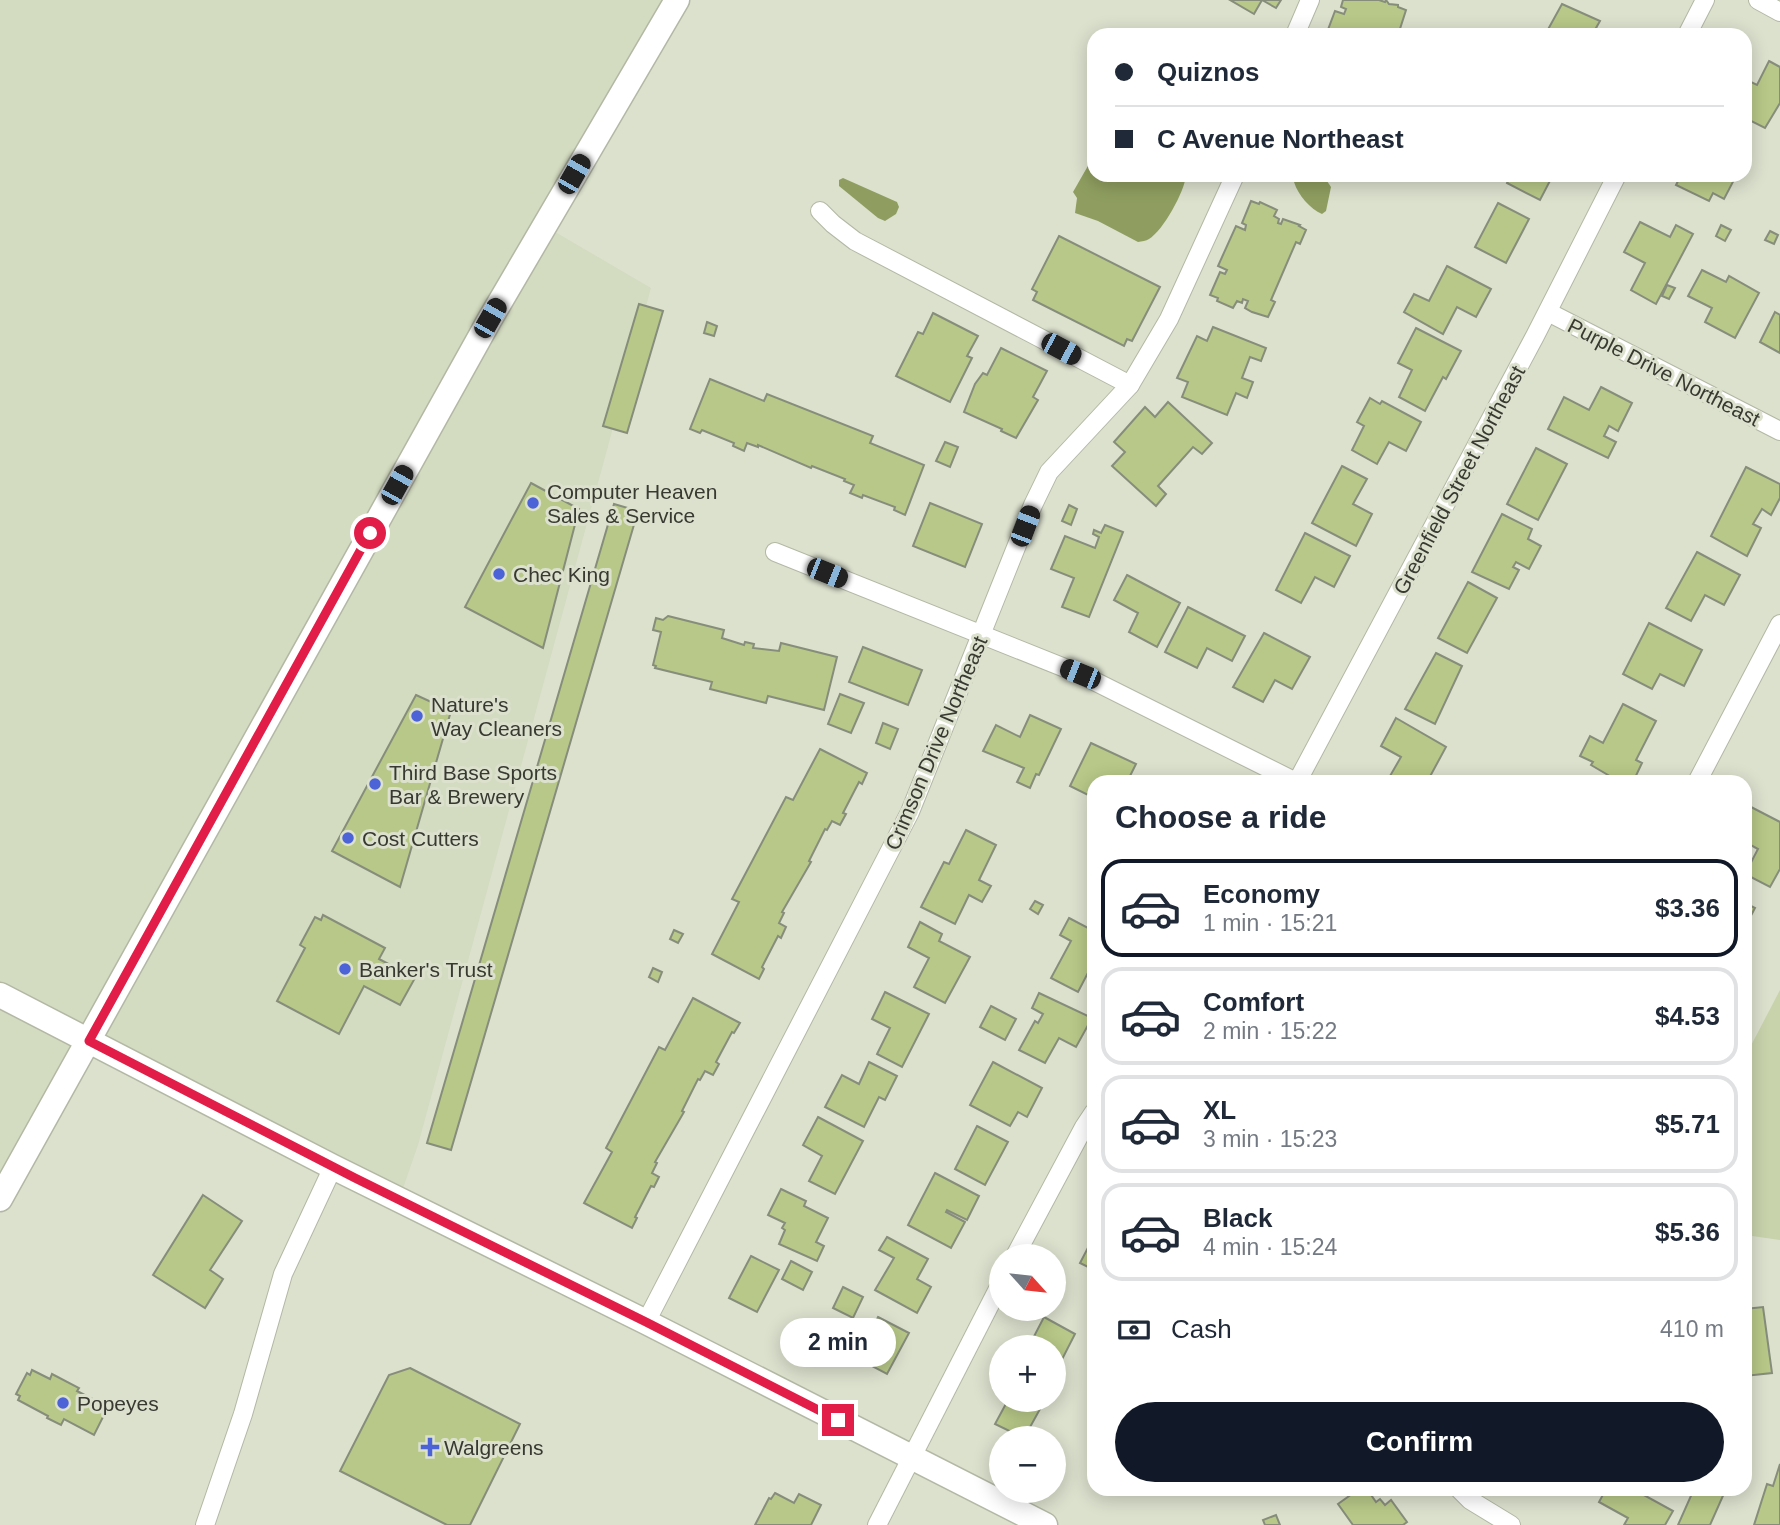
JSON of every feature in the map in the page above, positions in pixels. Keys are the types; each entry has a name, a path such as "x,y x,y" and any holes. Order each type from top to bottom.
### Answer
{"main road":[{"path":"0,1199 490,318 677,0"},
{"path":"0,995 333,1167 646,1322 1045,1525"}],"street":[{"path":"1298,28 1310,0"},
{"path":"1691,28 1705,0"},
{"path":"1758,0 1780,12"},
{"name":"Crimson Drive Northeast","path":"646,1322 910,812 1033,505 1049,472 1130,385 1170,319 1232,182"},
{"name":"Greenfield Street Northeast","path":"1300,775 1548,312 1613,182"},
{"path":"820,211 832,224 855,240 1130,385"},
{"name":"Purple Drive Northeast","path":"1548,312 1780,431"},
{"path":"775,552 1080,674 1282,775"},
{"path":"1701,775 1780,624"},
{"path":"1021,1244 1087,1122"},
{"path":"205,1525 243,1414 283,1274 333,1167"},
{"path":"877,1525 989,1306"},
{"path":"1466,1496 1511,1525"}],"shaded area":[{"path":"0,0 676,0 545,226 651,288 418,1145 399,1200 89,1042 0,1199"},
{"path":"1087,168 1087,182 1185,182 1167,219 1155,235 1138,242 1098,221 1075,213 1077,198 1073,192"},
{"path":"843,178 897,202 899,207 896,214 885,221 878,218 839,186 839,180"},
{"path":"1294,182 1328,182 1331,187 1326,211 1322,214 1313,209 1298,192"},
{"path":"1780,990 1780,1240 1752,1236 1752,1044"}],"building":[{"path":"1230,0 1262,0 1254,14"},
{"path":"1262,0 1281,0 1276,8"},
{"path":"1343,0 1386,0 1389,4 1406,10 1400,28 1329,28 1335,11 1344,14 1346,9 1341,7"},
{"path":"1562,4 1600,21 1596,28 1549,28"},
{"path":"1769,61 1780,67 1780,103 1765,128 1752,122 1752,82 1757,85"},
{"path":"1508,182 1549,182 1540,200"},
{"path":"1678,182 1733,182 1724,199 1713,193 1709,201 1676,185"},
{"path":"1251,201 1277,210 1274,216 1279,219 1278,223 1281,224 1283,219 1306,230 1300,244 1296,242 1271,300 1275,302 1268,317 1245,308 1248,301 1243,299 1242,303 1237,301 1233,308 1210,295 1220,272 1225,274 1227,270 1218,266 1236,226 1245,230 1246,225 1242,223"},
{"path":"1498,203 1529,219 1506,263 1475,247"},
{"path":"1640,222 1670,237 1676,225 1693,234 1656,304 1631,290 1645,263 1624,252"},
{"path":"1721,225 1731,230 1725,241 1716,236"},
{"path":"1770,231 1778,235 1774,244 1765,240"},
{"path":"1059,236 1160,287 1132,341 1127,339 1124,346 1033,300 1037,292 1032,289"},
{"path":"1447,266 1491,289 1476,317 1457,307 1443,334 1404,312 1414,294 1429,301"},
{"path":"1702,270 1726,282 1729,276 1759,293 1735,338 1705,322 1712,308 1688,296"},
{"path":"1667,285 1675,288 1669,299 1662,296"},
{"path":"639,304 663,311 627,433 603,426"},
{"path":"1775,312 1780,315 1780,353 1760,342"},
{"path":"933,313 978,336 967,356 972,358 950,402 896,376 918,332 923,334"},
{"path":"707,322 717,326 714,336 704,333"},
{"path":"1213,327 1266,348 1261,361 1250,357 1242,378 1253,382 1247,398 1236,393 1227,415 1182,397 1188,382 1177,378 1197,336 1207,341"},
{"path":"1416,328 1461,351 1425,411 1399,397 1412,370 1398,363"},
{"path":"1001,348 1047,371 1033,397 1038,400 1016,438 964,412 975,384 983,373 987,375"},
{"path":"710,379 764,401 767,394 873,436 870,443 924,465 905,515 894,510 895,507 850,493 854,485 844,481 845,479 812,466 811,468 758,445 747,443 744,451 733,446 734,443 702,430 700,433 690,429"},
{"path":"1601,387 1632,403 1618,431 1609,426 1604,436 1616,442 1608,458 1548,429 1564,397 1589,410"},
{"path":"1370,398 1380,404 1382,401 1421,422 1406,451 1389,442 1377,464 1352,450 1364,426 1357,422"},
{"path":"1168,402 1212,443 1202,454 1193,447 1158,486 1166,494 1156,506 1112,466 1125,452 1114,442 1145,407 1155,417"},
{"path":"945,442 958,447 950,467 936,461"},
{"path":"1536,448 1567,464 1538,520 1507,504"},
{"path":"1342,466 1367,479 1353,504 1372,514 1356,546 1312,523"},
{"path":"1746,467 1780,484 1780,498 1771,515 1762,509 1753,524 1761,528 1747,556 1711,536"},
{"path":"531,483 579,509 543,648 465,607"},
{"path":"930,503 982,524 965,567 913,546"},
{"path":"614,504 638,511 451,1150 427,1143"},
{"path":"1069,505 1077,509 1071,525 1062,521"},
{"path":"1502,514 1532,529 1528,539 1541,546 1529,569 1516,562 1513,567 1519,570 1509,589 1472,572"},
{"path":"1105,525 1123,532 1089,617 1062,607 1074,578 1051,569 1065,536 1095,548 1099,537 1093,534 1094,530 1101,533"},
{"path":"1305,533 1350,556 1334,587 1315,577 1301,603 1276,590"},
{"path":"1697,552 1740,575 1724,605 1705,595 1691,621 1666,608"},
{"path":"1127,575 1180,603 1157,647 1129,632 1138,613 1114,600"},
{"path":"1468,582 1497,598 1467,653 1438,638"},
{"path":"1188,607 1245,636 1232,661 1207,648 1197,668 1165,652"},
{"path":"668,616 724,630 722,638 744,645 745,642 754,644 753,648 779,651 781,643 837,657 824,710 768,696 766,703 710,689 712,682 655,668 653,665 661,632 653,630 656,618 663,620"},
{"path":"1649,623 1702,650 1684,686 1660,674 1652,689 1623,674"},
{"path":"1264,633 1310,657 1292,689 1275,680 1263,702 1233,687"},
{"path":"863,647 922,670 908,705 849,682"},
{"path":"1436,653 1462,666 1435,724 1405,709"},
{"path":"840,694 864,703 851,733 828,724"},
{"path":"416,695 451,711 400,887 332,851"},
{"path":"1623,704 1656,721 1636,760 1642,763 1636,775 1608,775 1591,765 1593,762 1580,756 1590,736 1603,743"},
{"path":"1030,715 1061,729 1030,788 1017,782 1024,768 983,751 996,725 1020,737"},
{"path":"1396,718 1446,747 1431,775 1391,775 1401,757 1381,746"},
{"path":"883,723 898,729 890,749 876,743"},
{"path":"1091,743 1136,764 1130,775 1087,775 1087,794 1070,786"},
{"path":"820,749 867,773 862,784 859,782 843,813 846,814 840,825 832,821 827,830 825,829 809,861 811,862 782,912 784,913 779,923 786,927 781,938 778,936 762,967 764,969 759,979 712,954 739,902 732,899 786,797 793,800"},
{"path":"1752,808 1780,822 1780,869 1770,887 1752,878 1752,861 1758,849 1752,846"},
{"path":"966,830 996,845 979,880 991,886 982,902 969,895 955,924 921,907 944,862 949,864"},
{"path":"1035,901 1043,905 1038,914 1030,909"},
{"name":"Banker's Trust","path":"323,915 385,948 379,959 415,978 400,1005 364,986 339,1034 277,1001 305,948 300,945 315,917 321,920"},
{"path":"1069,918 1087,927 1087,975 1078,992 1051,978 1071,941 1060,935"},
{"path":"920,922 942,934 939,941 970,957 945,1003 914,987 929,958 908,947"},
{"path":"674,930 683,934 678,943 670,939"},
{"path":"653,968 662,972 658,982 649,977"},
{"path":"885,992 929,1014 902,1067 877,1054 890,1028 872,1019"},
{"path":"1039,993 1087,1016 1087,1027 1076,1047 1059,1038 1045,1063 1019,1050 1035,1021 1038,1023 1043,1014 1032,1008"},
{"path":"693,998 740,1023 716,1062 719,1064 713,1075 705,1071 700,1080 698,1079 682,1111 684,1112 655,1162 657,1163 652,1173 659,1177 654,1187 651,1186 632,1228 584,1203 612,1152 606,1148 659,1047 665,1050"},
{"path":"991,1006 1016,1019 1005,1040 980,1027"},
{"path":"869,1062 897,1076 885,1100 879,1097 864,1127 825,1107 842,1075 859,1084"},
{"path":"993,1062 1042,1088 1027,1117 1018,1112 1010,1126 970,1105"},
{"path":"818,1117 863,1141 835,1194 809,1181 822,1156 803,1145"},
{"path":"977,1126 1008,1142 985,1185 955,1169"},
{"path":"935,1173 979,1196 967,1220 947,1210 946,1212 965,1222 951,1248 908,1225"},
{"path":"781,1189 806,1201 804,1206 828,1218 816,1242 824,1246 817,1261 779,1244 785,1223 768,1215"},
{"path":"203,1195 242,1221 210,1270 223,1279 205,1308 153,1275"},
{"path":"887,1237 928,1259 917,1279 931,1287 917,1313 875,1290 894,1258 879,1250"},
{"path":"1087,1250 1087,1266 1080,1263"},
{"path":"751,1256 779,1270 757,1312 729,1298"},
{"path":"791,1261 812,1272 803,1290 782,1279"},
{"path":"843,1287 863,1297 853,1318 833,1308"},
{"path":"1763,1307 1772,1373 1752,1375 1752,1308"},
{"path":"878,1317 909,1333 887,1374 857,1358"},
{"path":"1042,1321 1051,1321 1075,1334 1066,1352 1066,1335 1035,1335"},
{"name":"Walgreens","path":"410,1368 520,1424 470,1525 447,1525 340,1471 389,1375"},
{"name":"Popeyes","path":"32,1370 50,1379 52,1374 108,1407 94,1435 64,1419 61,1425 18,1400 20,1396 16,1394 27,1373 30,1375"},
{"path":"1002,1412 1038,1412 1031,1426 995,1424"},
{"path":"1780,1464 1780,1525 1754,1525 1767,1484 1773,1486"},
{"path":"775,1493 794,1503 799,1494 821,1505 811,1525 755,1525 769,1498"},
{"path":"1349,1496 1372,1496 1376,1502 1380,1499 1385,1505 1391,1500 1407,1522 1403,1525 1353,1525 1338,1504"},
{"path":"1602,1496 1646,1496 1673,1511 1665,1525 1624,1525 1628,1518 1599,1502"},
{"path":"1691,1496 1723,1496 1710,1525 1678,1525"},
{"path":"1276,1515 1280,1525 1265,1525 1263,1520"}],"place":[{"name":"Computer Heaven Sales & Service","path":"533,503"},
{"name":"Chec King","path":"499,574"},
{"name":"Nature's Way Cleaners","path":"417,716"},
{"name":"Third Base Sports Bar & Brewery","path":"375,784"},
{"name":"Cost Cutters","path":"348,838"},
{"name":"Banker's Trust","path":"345,969"},
{"name":"Popeyes","path":"63,1403"},
{"name":"Walgreens","path":"430,1447"}],"route":[{"path":"370,533 89,1041 262,1131 838,1420"}]}
